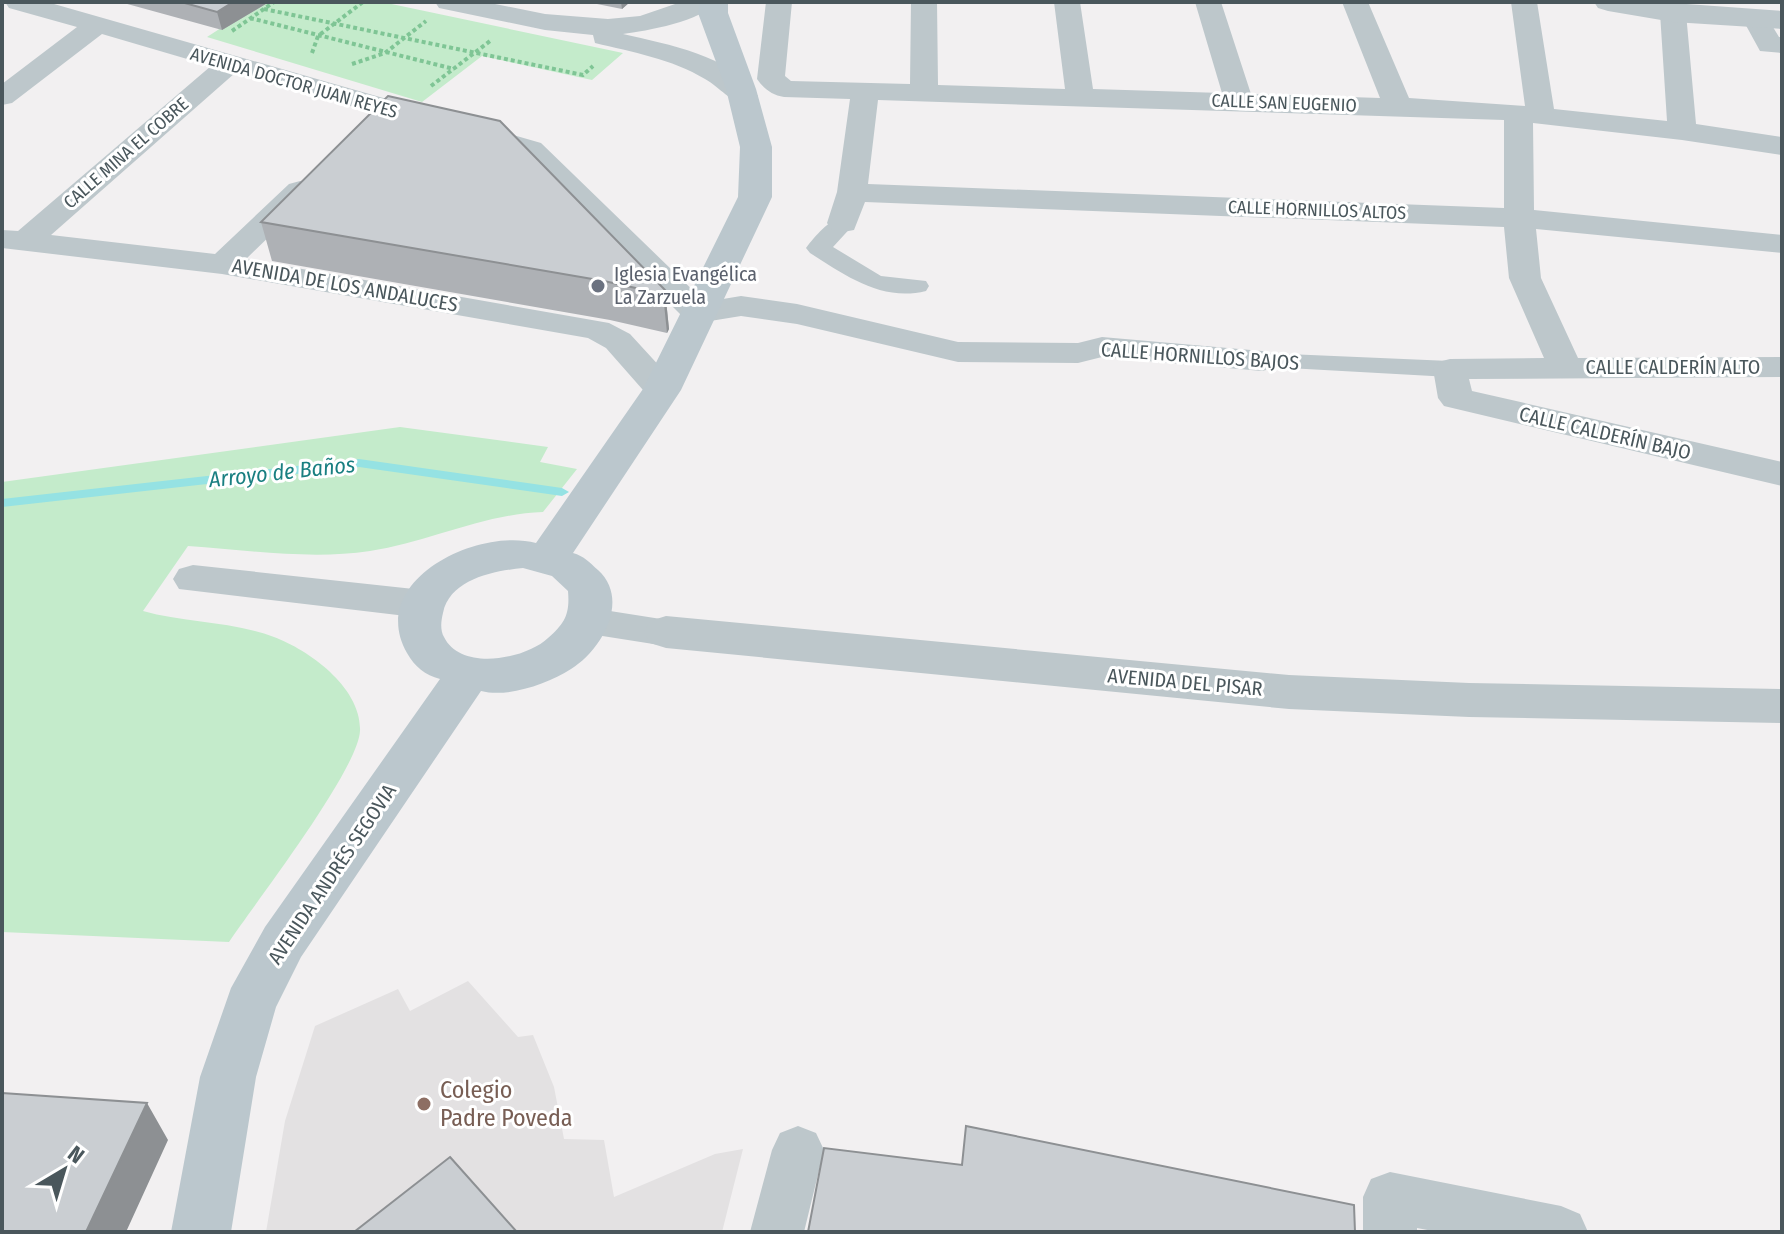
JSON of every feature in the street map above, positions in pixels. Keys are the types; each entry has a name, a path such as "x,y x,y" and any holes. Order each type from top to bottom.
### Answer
{"main road":[{"path":"548,558 662,390 755,197 756,147 744,96 717,21"},
{"path":"509,554 548,558 568,566 584,579 593,604 591,622 570,648 537,668 510,675 469,673 436,658 422,641 419,623 423,604 437,585 469,564 509,554"},
{"name":"AVENIDA ANDRÉS SEGOVIA","path":"201,1232 228,1077 250,1004 283,942 469,673"}],"street":[{"name":"AVENIDA DOCTOR JUAN REYES","path":"18,2 228,65 531,149 698,313"},
{"path":"663,20 703,2"},
{"name":"CALLE SAN EUGENIO","path":"779,2 771,79 784,89 1398,106 1530,114 1782,146"},
{"path":"924,2 924,93"},
{"path":"1067,2 1080,97"},
{"path":"1208,2 1239,102"},
{"path":"1355,2 1398,106"},
{"path":"1524,2 1530,114 1519,218 1525,278 1565,366"},
{"path":"1608,2 1673,13 1769,20 1770,45 1782,45"},
{"path":"442,8 567,26 612,29 663,20 717,21"},
{"path":"1673,13 1682,131"},
{"path":"603,48 680,44 706,39 717,21"},
{"path":"2,97 97,25"},
{"path":"567,26 603,48 712,70 729,80 744,96"},
{"name":"CALLE MINA EL COBRE","path":"13,240 228,65"},
{"path":"865,91 852,192 843,223 818,248 875,283 917,286"},
{"path":"360,131 383,109"},
{"path":"222,264 326,165"},
{"name":"CALLE HORNILLOS ALTOS","path":"852,192 1519,218 1782,244"},
{"name":"AVENIDA DE LOS ANDALUCES","path":"13,240 222,264 597,330 618,341 662,390"},
{"name":"CALLE HORNILLOS BAJOS","path":"698,313 741,306 797,314 958,352 1078,353 1102,347 1262,361 1450,369 1565,366"},
{"name":"CALLE CALDERÍN ALTO","path":"1565,366 1782,367"},
{"name":"CALLE CALDERÍN BAJO","path":"1450,369 1456,398 1782,474"},
{"path":"193,579 423,604"},
{"name":"AVENIDA DEL PISAR","path":"591,622 666,632 1289,692 1469,700 1782,706"},
{"path":"777,1232 798,1150"},
{"path":"1390,1214 1561,1232"}],"path":[{"path":"228,33 274,2"},
{"path":"310,57 318,36 363,2"},
{"path":"341,68 385,53 442,8"},
{"path":"264,9 583,75 603,48"},
{"path":"250,18 454,69"},
{"path":"424,92 496,36"}],"shaded area":[{"name":"Colegio Padre Poveda","path":"468,981 518,1037 533,1035 554,1087 564,1139 604,1140 614,1197 715,1154 743,1149 722,1232 266,1232 285,1121 315,1026 398,989 410,1011"}],"green space":[{"path":"261,2 382,2 623,53 592,80 482,56 422,102 207,37"},
{"path":"400,427 548,447 540,462 577,469 543,512 477,523 392,547 325,555 188,546 143,611 242,628 288,643 331,673 352,700 358,715 360,731 355,750 342,775 304,836 229,942 2,932 2,482"}],"building":[{"path":"181,2 233,2 217,12"},
{"path":"388,96 500,121 665,290 663,294 261,222"},
{"path":"2,1093 147,1103 86,1232 2,1232"},
{"path":"966,1126 1354,1205 1355,1232 808,1232 824,1148 962,1165"},
{"path":"450,1157 517,1232 354,1232"}],"waterway":[{"name":"Arroyo de Baños","path":"2,503 359,463 562,492"}],"place":[{"name":"Iglesia Evangélica La Zarzuela","path":"598,286"},
{"name":"Colegio Padre Poveda","path":"424,1104"}]}
